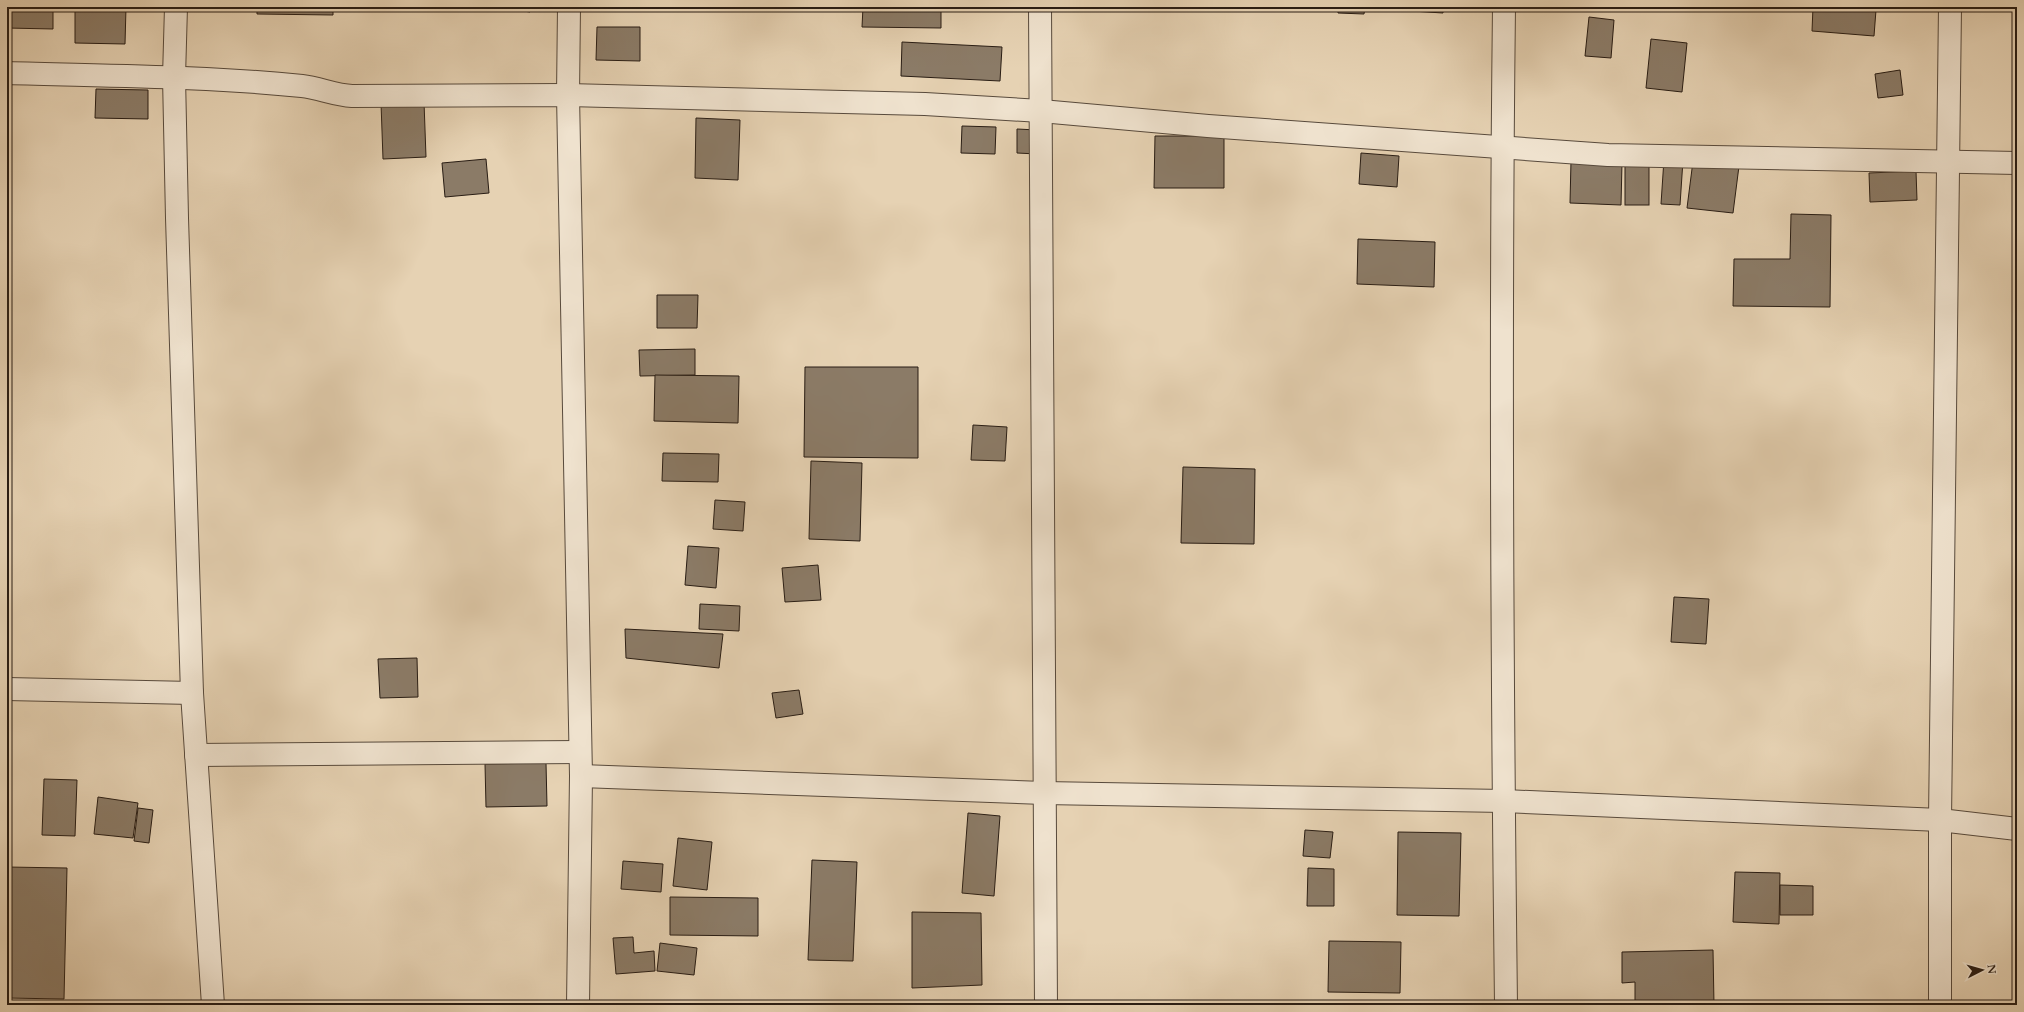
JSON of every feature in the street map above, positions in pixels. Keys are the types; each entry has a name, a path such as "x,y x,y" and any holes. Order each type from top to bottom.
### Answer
{"street":[{"path":"176,7 174,77 177,218 192,693 213,1005"},
{"path":"569,7 568,95 581,776 578,1005"},
{"path":"1040,7 1046,1005"},
{"path":"1504,7 1502,147 1506,1005"},
{"path":"1940,1005 1940,820 1950,7"},
{"path":"7,73 174,77 303,86 336,95 352,96 568,95 858,101 1041,111 1208,126 1608,155 2017,162"},
{"path":"7,689 192,693"},
{"path":"196,754 580,752"},
{"path":"581,776 1044,793 1504,801 1940,820 2017,829"}],"building":[{"path":"7,7 53,7 53,29 7,28"},
{"path":"75,7 126,7 125,44 75,43"},
{"path":"257,7 333,7 333,15 257,14"},
{"path":"504,7 531,7 530,12"},
{"path":"863,7 941,7 941,28 862,27"},
{"path":"1338,7 1365,7 1364,14 1338,13"},
{"path":"1397,7 1443,7 1443,13 1396,10"},
{"path":"1813,7 1876,10 1874,36 1812,31"},
{"path":"1589,17 1614,20 1611,58 1585,56"},
{"path":"597,27 640,27 640,61 596,60"},
{"path":"1651,39 1687,43 1682,92 1646,88"},
{"path":"902,42 1002,47 1000,81 901,76"},
{"path":"1900,70 1903,95 1878,98 1875,74"},
{"path":"96,89 148,90 148,119 95,118"},
{"path":"424,102 426,157 383,159 381,103"},
{"path":"696,118 740,120 738,180 695,178"},
{"path":"962,126 996,127 995,154 961,153"},
{"path":"1017,129 1037,130 1037,154 1017,153"},
{"path":"1155,136 1224,136 1224,188 1154,188"},
{"path":"1361,153 1399,156 1397,187 1359,184"},
{"path":"486,159 489,193 445,197 442,163"},
{"path":"1625,159 1649,159 1649,205 1625,205"},
{"path":"1664,159 1683,160 1680,205 1661,204"},
{"path":"1571,161 1622,163 1621,205 1570,203"},
{"path":"1693,161 1739,166 1733,213 1687,208"},
{"path":"1916,171 1917,200 1870,202 1869,173"},
{"path":"1791,214 1831,215 1830,307 1733,306 1734,259 1790,259"},
{"path":"1358,239 1435,242 1434,287 1357,284"},
{"path":"657,295 698,295 697,328 657,328"},
{"path":"695,349 695,375 640,376 639,350"},
{"path":"805,367 918,367 918,458 804,457"},
{"path":"655,375 739,376 738,423 654,421"},
{"path":"973,425 1007,427 1005,461 971,460"},
{"path":"663,453 719,454 718,482 662,481"},
{"path":"811,461 862,463 860,541 809,539"},
{"path":"1183,467 1255,469 1254,544 1181,543"},
{"path":"715,500 745,502 743,531 713,529"},
{"path":"688,546 719,548 716,588 685,585"},
{"path":"818,565 821,600 785,602 782,568"},
{"path":"1674,597 1709,599 1706,644 1671,642"},
{"path":"700,604 740,606 739,631 699,629"},
{"path":"625,629 723,634 719,668 626,658"},
{"path":"417,658 418,697 380,698 378,659"},
{"path":"799,690 803,714 776,718 772,693"},
{"path":"546,763 547,806 486,807 485,764"},
{"path":"44,779 77,780 75,836 42,835"},
{"path":"98,797 138,803 133,838 94,834"},
{"path":"138,808 153,810 149,843 134,841"},
{"path":"968,813 1000,816 994,896 962,893"},
{"path":"1305,830 1333,832 1330,858 1303,856"},
{"path":"1398,832 1461,833 1459,916 1397,915"},
{"path":"678,838 712,842 707,890 673,886"},
{"path":"812,860 857,862 853,961 808,960"},
{"path":"623,861 663,864 661,892 621,889"},
{"path":"7,867 67,868 64,999 7,998"},
{"path":"1308,868 1334,869 1334,906 1307,906"},
{"path":"1735,872 1780,873 1779,924 1733,922"},
{"path":"1780,885 1813,886 1813,915 1780,915"},
{"path":"670,897 758,898 758,936 670,935"},
{"path":"912,912 981,913 982,985 912,988"},
{"path":"633,937 634,953 654,951 655,971 616,974 613,938"},
{"path":"1329,941 1401,942 1400,993 1328,992"},
{"path":"660,943 697,948 694,975 657,971"},
{"path":"1713,950 1714,1005 1635,1005 1635,982 1622,983 1622,952"}]}
